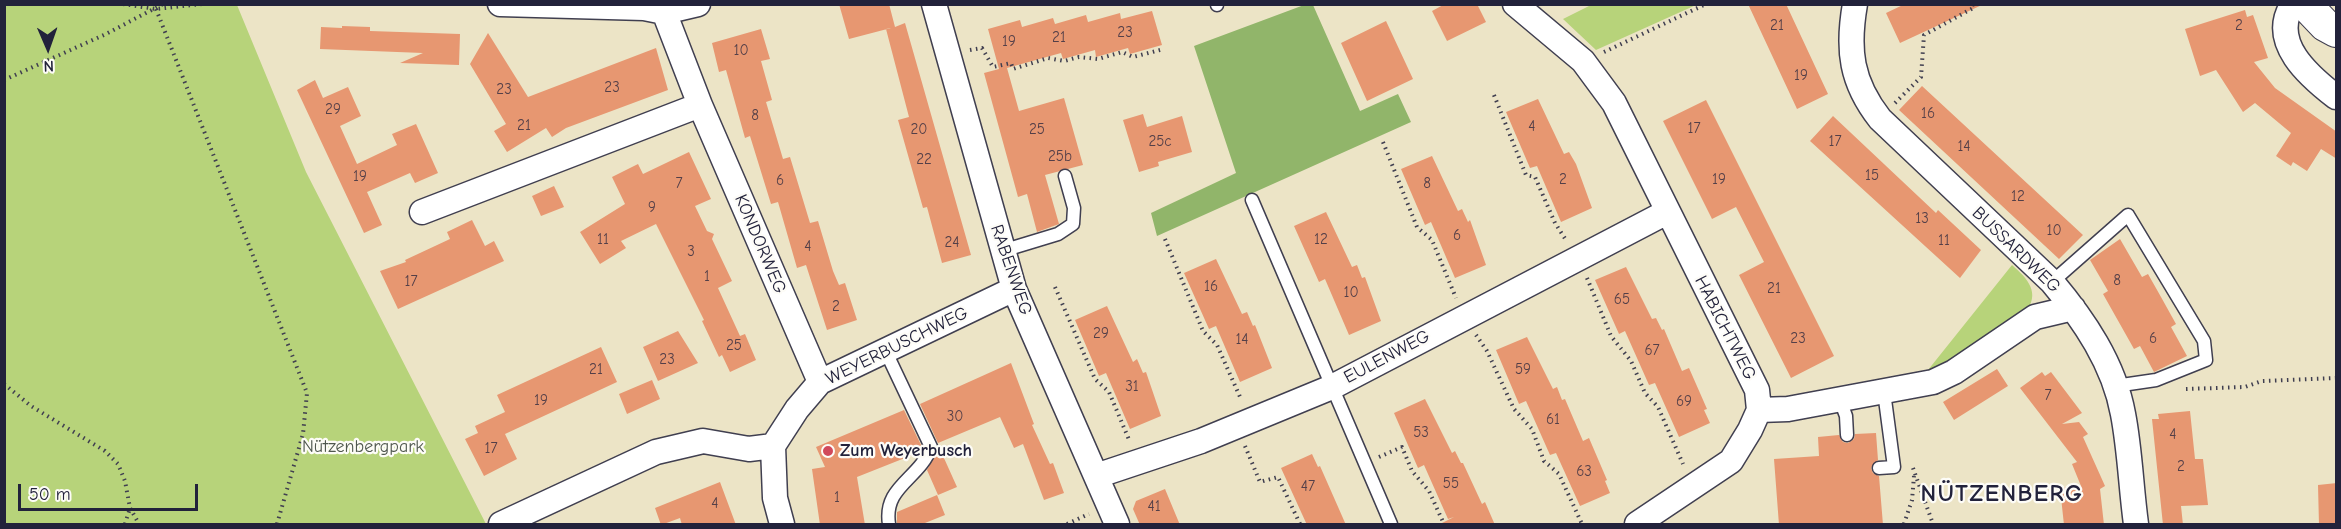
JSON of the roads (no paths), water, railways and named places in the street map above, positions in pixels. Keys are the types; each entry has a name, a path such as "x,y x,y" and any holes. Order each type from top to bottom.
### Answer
{"street":[{"path":"500,4 644,8 698,4"},
{"name":"RABENWEG","path":"934,4 1014,289 1117,525"},
{"name":"HABICHTWEG","path":"1515,4 1583,61 1614,103 1757,390 1759,410"},
{"name":"BUSSARDWEG","path":"1855,4 1850,34 1854,70 1864,99 1880,119 2052,282 2073,308 2106,362 2123,414 2136,525"},
{"path":"2293,4 2287,13 2286,30 2290,48 2300,66 2337,97"},
{"path":"2305,4 2325,24 2337,31"},
{"name":"KONDORWEG","path":"663,8 700,105 820,382"},
{"path":"422,212 700,105"},
{"name":"EULENWEG","path":"1096,476 1244,424 1332,387 1463,316 1667,212"},
{"name":"WEYERBUSCHWEG","path":"774,446 797,409 820,382 1014,289"},
{"path":"1637,525 1731,461 1759,410 1788,409 1933,382 1954,372 2035,317 2073,308"},
{"path":"501,525 656,452 703,441 749,449 774,446 775,498 782,525"}],"lane":[{"path":"1002,251 1058,234 1073,224 1074,208 1065,176"},
{"path":"1252,200 1391,525"},
{"path":"2052,282 2128,215 2204,341 2206,360 2156,380 2115,386"},
{"path":"886,352 931,447 927,458 897,489 887,508 889,525"},
{"path":"1879,468 1894,467 1884,392"},
{"path":"1840,400 1846,417 1847,435"}],"place":[{"name":"Zum Weyerbusch","path":"828,451"}],"district":[{"name":"NÜTZENBERG","path":"2002,494"}],"park label":[{"name":"Nützenbergpark","path":"363,447"}]}
